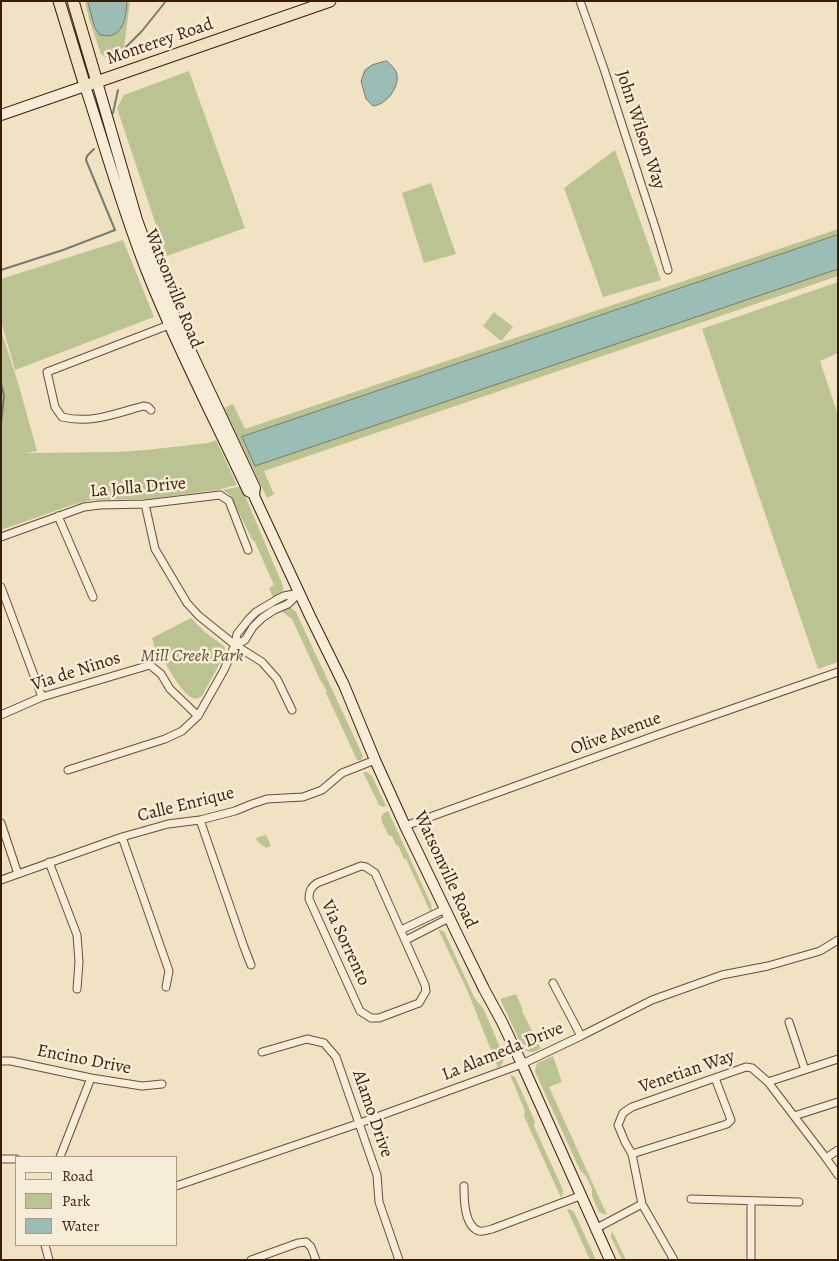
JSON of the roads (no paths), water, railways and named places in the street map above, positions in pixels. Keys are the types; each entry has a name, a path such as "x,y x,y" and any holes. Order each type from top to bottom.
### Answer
{"main road":[{"path":"59,1 85,86"},
{"path":"73,1 97,82"},
{"name":"Monterey Road","path":"1,116 330,1"},
{"name":"Watsonville Road","path":"97,82 137,220 151,260 244,474 248,492 254,494 344,685 405,826 522,1064 610,1260"},
{"name":"Watsonville Road","path":"85,86 134,237 169,325 205,403 230,444"}],"street":[{"name":"John Wilson Way","path":"580,1 668,270"},
{"path":"151,410 148,407 142,406 94,419 72,420 62,417 55,407 48,372 169,325"},
{"name":"La Jolla Drive","path":"1,536 84,507 145,504 220,495 229,502 248,550"},
{"path":"145,504 156,549 187,603 199,616 235,645 262,662 277,679 292,710"},
{"path":"58,516 93,597"},
{"path":"1,587 42,697"},
{"path":"68,770 165,739 182,731 198,716 224,670 235,645 245,640 253,627 262,618 288,604 299,593"},
{"name":"Via de Ninos","path":"1,714 42,697 150,665 161,674 170,689 198,716"},
{"name":"Olive Avenue","path":"405,826 838,672"},
{"name":"Calle Enrique","path":"1,880 122,837 168,824 200,820 235,811 267,799 303,797 322,790 342,773 375,760"},
{"path":"200,820 251,965"},
{"path":"1,823 18,874"},
{"path":"122,837 169,971 166,987"},
{"path":"49,862 77,935 79,962 77,989"},
{"name":"Via Sorrento","path":"360,866 366,867 375,873 401,930 426,991 419,1003 379,1018 371,1018 360,1011 309,899 311,887 360,866"},
{"path":"401,930 447,913"},
{"path":"406,940 447,913"},
{"name":"La Alameda Drive","path":"178,1185 360,1123 522,1064 652,1000 722,976 768,966 820,951 838,940"},
{"path":"553,982 581,1036"},
{"path":"789,1022 805,1070"},
{"name":"Alamo Drive","path":"262,1052 307,1039 324,1043 336,1057 377,1175 379,1202 398,1259"},
{"path":"768,1082 838,1059"},
{"name":"Encino Drive","path":"1,1061 11,1061 91,1078 142,1086 162,1084"},
{"name":"Venetian Way","path":"674,1260 642,1204 632,1154 618,1126 623,1113 632,1107 746,1067 752,1068 768,1082 838,1175"},
{"path":"60,1156 91,1078"},
{"path":"632,1154 727,1124 731,1120 715,1078"},
{"path":"794,1116 838,1102"},
{"path":"826,1158 838,1150"},
{"path":"1,1159 15,1159"},
{"path":"464,1186 466,1214 472,1227 481,1231 492,1229 580,1196"},
{"path":"691,1199 799,1202"},
{"path":"751,1202 751,1260"},
{"path":"595,1229 642,1204"},
{"path":"251,1260 298,1243 306,1242 311,1247 316,1260"},
{"path":"45,1246 49,1260"}],"water":[{"path":"88,1 127,1 124,22 118,31 109,36 100,35 95,28"},
{"path":"387,61 396,73 396,85 391,95 383,103 373,106 366,99 361,81 365,70 372,65"},
{"path":"838,235 838,269 255,466 242,437"}],"waterway":[{"path":"126,47 142,31 166,1"},
{"path":"113,113 118,90"},
{"path":"1,270 63,250 115,230 86,160 87,156 94,149"},
{"path":"1,383 4,396 1,424"}],"park label":[{"name":"Mill Creek Park","path":"192,657"}]}
